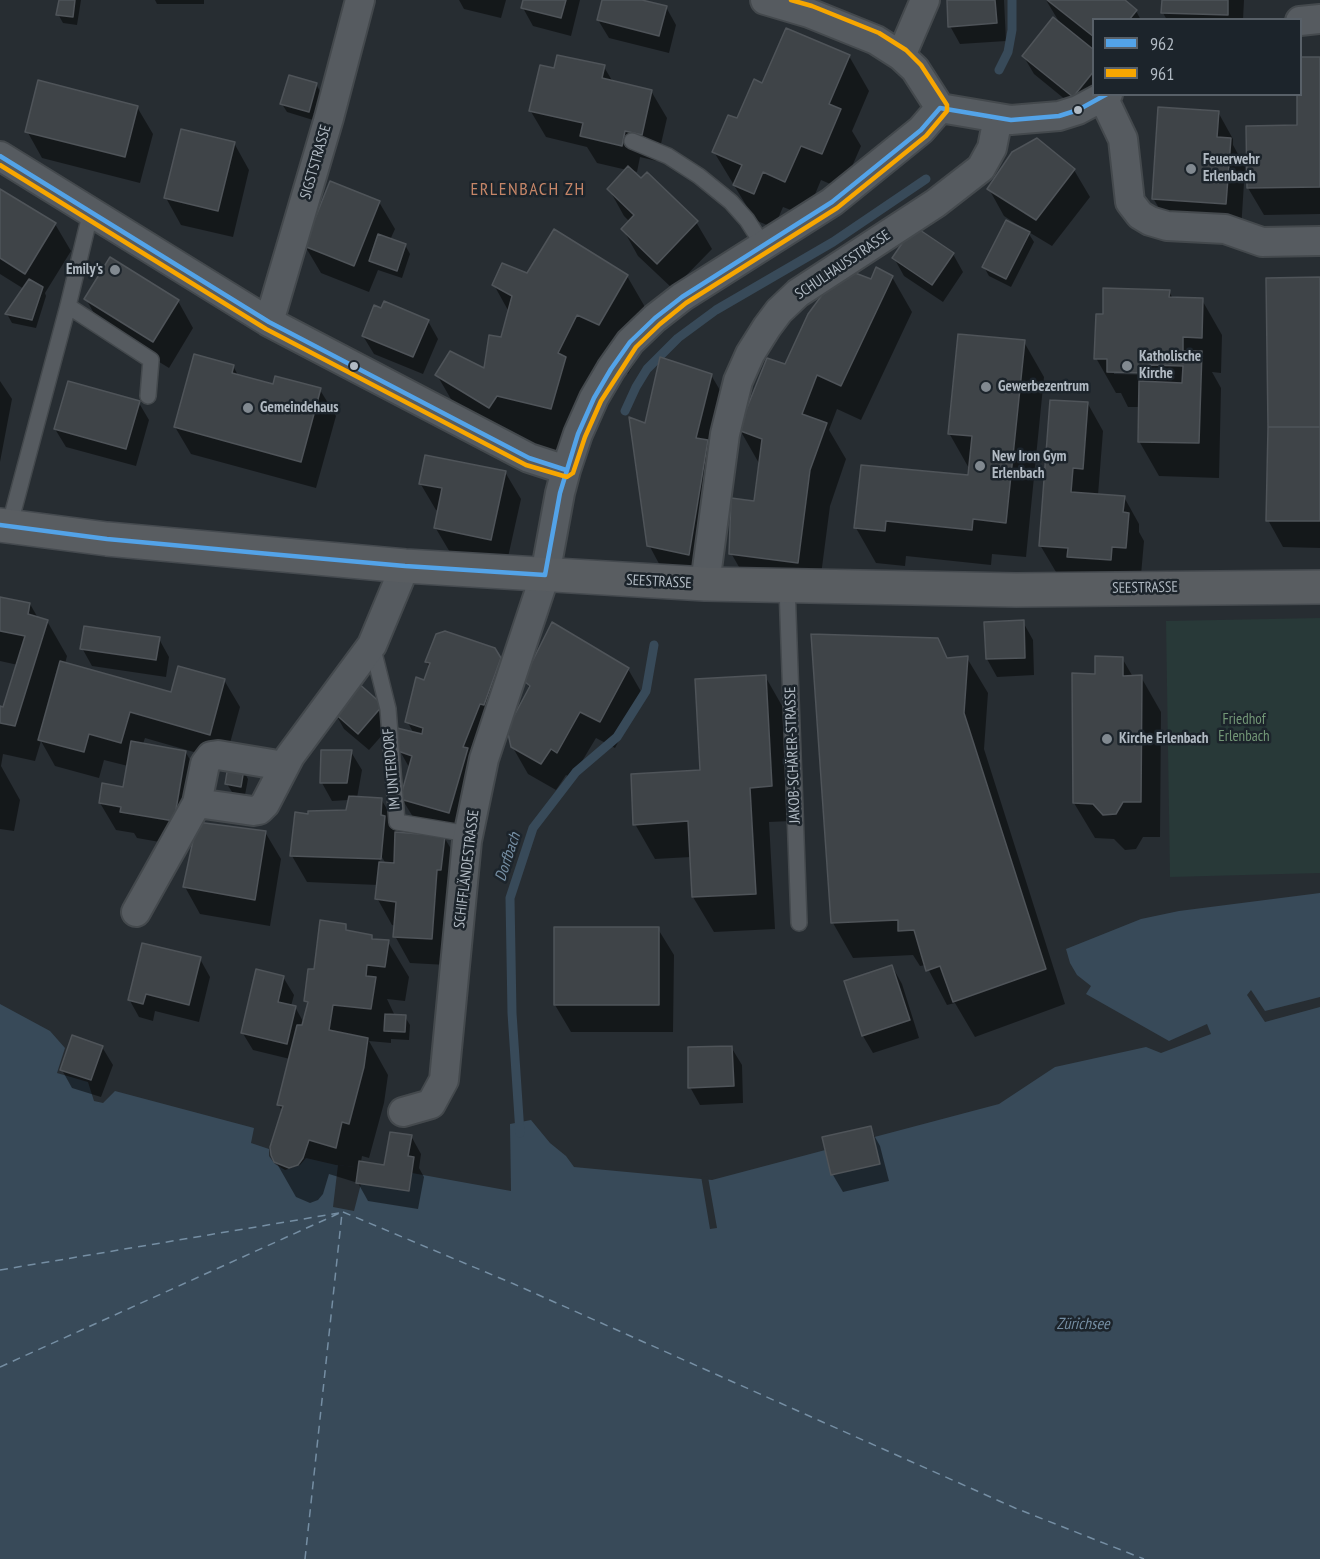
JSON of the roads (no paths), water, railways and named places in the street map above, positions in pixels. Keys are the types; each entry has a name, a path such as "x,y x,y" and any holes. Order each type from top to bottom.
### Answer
{"main road":[{"name":"SEESTRASSE","path":"4,526 107,539 405,566 705,584 1005,590 1320,587"}],"street":[{"name":"SIGSTSTRASSE","path":"269,322 360,0"},
{"path":"765,0 809,13 876,40 901,56 915,69 940,108 1011,120 1059,116 1078,110 1106,96 1123,139 1130,202 1140,215 1150,221 1167,226 1225,229 1262,242 1320,241"},
{"path":"901,56 925,0"},
{"path":"1302,21 1320,19"},
{"name":"SCHIFFLÄNDESTRASSE","path":"403,1112 431,1104 444,1080 468,834 484,759 545,575 566,470 578,434 594,398 630,342 655,318 682,297 832,202 858,183 921,130 940,108"},
{"name":"SCHULHAUSSTRASSE","path":"705,584 724,434 738,381 750,354 767,327 798,292 936,204 981,168 992,148 998,118"},
{"path":"0,156 269,322 529,458 566,470"},
{"path":"197,803 253,812 265,804 284,766 372,645 405,566"},
{"path":"136,912 197,803 205,764 211,756 218,754 284,766"}],"lane":[{"path":"632,141 668,156 699,176 731,202 747,220 763,245"},
{"path":"4,526 68,306 91,211"},
{"path":"68,306 151,360 148,396"},
{"name":"JAKOB-SCHÄRER-STRASSE","path":"787,587 799,923"},
{"name":"IM UNTERDORF","path":"372,645 388,710 397,822 468,834"}],"water":[{"name":"Zürichsee","path":"1320,893 1320,997 1265,1011 1251,990 1247,995 1265,1022 1320,1007 1320,1559 0,1559 0,1004 50,1031 65,1048 57,1073 88,1082 94,1101 103,1103 115,1091 254,1128 251,1143 269,1149 269,1156 275,1164 285,1170 300,1165 306,1158 336,1165 412,1173 511,1191 510,1124 531,1120 574,1167 712,1180 999,1104 1055,1067 1146,1047 1161,1053 1211,1034 1207,1024 1169,1041 1086,994 1091,986 1077,975 1066,949 1141,919 1179,911"}],"waterway":[{"name":"Dorfbach","path":"999,70 1008,52 1012,30 1012,0"},
{"name":"Dorfbach","path":"625,411 647,369 678,338 716,310 833,242 926,179"},
{"name":"Dorfbach","path":"520,1133 512,1013 510,898 533,828 576,772 617,737 646,691 654,645"}],"place":[{"name":"Feuerwehr Erlenbach","path":"1191,169"},
{"name":"Emily's","path":"115,270"},
{"name":"Katholische Kirche","path":"1127,366"},
{"name":"Gewerbezentrum","path":"986,387"},
{"name":"Gemeindehaus","path":"248,408"},
{"name":"New Iron Gym Erlenbach","path":"980,466"},
{"name":"Kirche Erlenbach","path":"1107,739"}],"district":[{"name":"ERLENBACH ZH","path":"528,190"}],"park label":[{"name":"Friedhof Erlenbach","path":"1244,728"}]}
